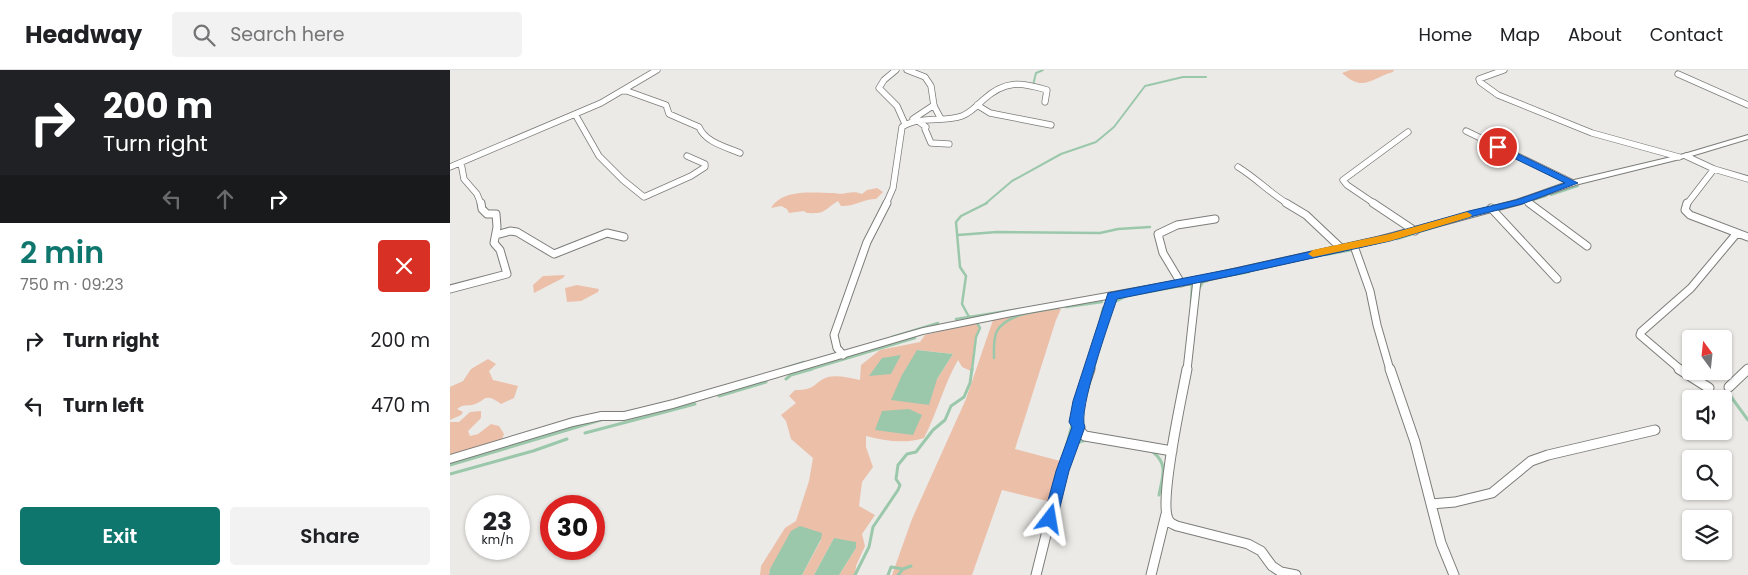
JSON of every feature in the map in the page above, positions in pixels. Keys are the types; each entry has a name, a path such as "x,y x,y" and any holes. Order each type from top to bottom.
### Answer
{"street":[{"path":"450,167 601,103 657,70"},
{"path":"843,356 837,348 834,335 867,242 893,188 900,136 904,124 896,105 881,93 879,88 884,80 896,70"},
{"path":"907,70 925,77 931,86 934,105 941,119"},
{"path":"925,77 926,70"},
{"path":"1504,70 1483,76 1479,79 1480,82 1498,95 1592,133 1683,157 1748,180"},
{"path":"1678,74 1748,105"},
{"path":"904,124 962,116 999,88 1019,83 1047,90 1046,102"},
{"path":"622,91 627,91 666,105 669,114 699,127 699,131 709,141 723,144 740,152"},
{"path":"917,121 916,119 934,105"},
{"path":"977,105 990,113 1051,125"},
{"path":"575,114 599,156 623,180 644,197 656,189 679,182 705,166 705,164 687,156"},
{"path":"900,115 917,121 926,127 925,129 931,143 949,144"},
{"path":"1466,131 1573,183"},
{"path":"1408,132 1343,180 1347,185 1415,231"},
{"path":"450,459 573,422 601,416 632,414 843,356 923,331 957,323 1197,280 1415,231 1491,208 1525,200 1573,183 1683,157 1748,137"},
{"path":"450,289 507,274 500,250 494,243 496,214 487,214 482,209 477,192 464,179 461,163"},
{"path":"1238,167 1253,176 1270,194 1306,215 1341,248"},
{"path":"1714,169 1688,201 1684,207 1685,210 1690,215 1748,238"},
{"path":"1525,200 1587,246"},
{"path":"1491,208 1557,279"},
{"path":"1180,283 1158,240 1158,234 1162,229 1170,226 1215,219"},
{"path":"496,235 510,231 517,232 554,254 607,233 624,237"},
{"path":"1709,388 1690,377 1640,335 1641,332 1691,288 1737,233"},
{"path":"1354,246 1370,291 1383,347 1416,442 1441,543 1454,575"},
{"path":"1151,575 1166,514 1172,451 1188,366 1197,280"},
{"path":"1112,296 1080,401 1076,422 1081,434 1085,436 1172,451"},
{"path":"1729,387 1748,369"},
{"path":"1036,575 1062,471 1078,427"},
{"path":"1431,504 1455,502 1492,493 1531,462 1548,454 1655,430"},
{"path":"1074,440 1085,436"},
{"path":"1166,514 1170,523 1178,526 1248,544 1261,551 1270,571 1296,575"},
{"path":"1162,529 1168,526 1178,526"}],"shaded area":[{"path":"1350,70 1394,70 1362,83 1350,79 1342,73"},
{"path":"877,188 883,192 876,199 846,206 841,206 838,201 818,213 807,213 804,211 789,213 787,209 781,206 771,208 783,197 791,194 808,192 841,194 855,192 862,194 867,190"},
{"path":"565,275 563,278 534,293 533,285 543,276"},
{"path":"577,285 599,289 598,292 581,301 567,302 565,288"},
{"path":"1057,308 1061,309 1015,449 1064,462 1051,502 1002,490 972,575 892,575 912,519 966,399 993,320"},
{"path":"977,323 980,328 976,337 971,371 962,367 958,360 924,438 910,441 895,441 866,436 866,447 873,467 862,482 859,506 875,515 862,534 865,546 856,566 855,575 839,575 856,548 834,538 814,575 802,575 821,540 770,569 769,575 760,575 761,566 785,528 796,521 809,481 813,458 791,439 786,421 781,415 796,403 789,396 795,390 808,389 832,376 860,380 861,365 880,350 920,342 925,335","holes":["917,350 953,354 937,379"]},
{"path":"917,350 953,354 937,379 929,405 891,400 902,375"},
{"path":"901,355 891,374 869,376 882,358"},
{"path":"488,359 496,364 489,371 493,380 518,386 514,398 501,404 491,398 485,398 477,404 461,406 457,409 463,412 461,415 450,420 450,387 463,381 471,369"},
{"path":"909,409 922,415 913,435 875,430 882,411"},
{"path":"481,411 481,418 468,431 470,436 478,434 491,424 499,426 504,434 497,452 450,465 450,422 459,422 470,412"},
{"path":"800,526 822,533 821,539 802,575 769,575 770,569 791,531"},
{"path":"834,538 856,542 856,548 839,575 814,575"}],"waterway":[{"path":"1033,85 1036,73 1043,70"},
{"path":"985,204 1012,181 1061,154 1096,142 1114,127 1145,86 1183,77 1206,77"},
{"path":"1551,195 1578,186"},
{"path":"1530,201 1546,196"},
{"path":"969,317 962,304 966,276 960,267 956,222 961,216 985,204"},
{"path":"1397,239 1438,226"},
{"path":"958,235 997,232 1100,233 1118,229 1150,227"},
{"path":"1325,255 1352,250"},
{"path":"1227,276 1249,272"},
{"path":"1199,289 1203,282 1207,281"},
{"path":"1113,303 1127,296 1192,284 1191,303"},
{"path":"1066,307 1102,302"},
{"path":"994,358 994,344 997,331 1008,320 1024,314 1058,308"},
{"path":"1098,330 1103,308"},
{"path":"969,317 1019,309"},
{"path":"956,319 969,317"},
{"path":"892,337 938,323"},
{"path":"972,370 976,337 980,328 977,323"},
{"path":"808,370 915,338"},
{"path":"1094,369 1096,358"},
{"path":"785,368 804,362"},
{"path":"786,379 791,375 812,369"},
{"path":"855,575 869,547 873,527 900,485 896,479 898,465 907,454 916,452 933,430 945,420 951,406 964,397 970,383 972,369"},
{"path":"719,396 766,382"},
{"path":"1082,407 1089,384"},
{"path":"1732,398 1748,420"},
{"path":"585,433 695,404"},
{"path":"450,465 604,419"},
{"path":"1067,444 1073,421"},
{"path":"450,474 533,451 567,439"},
{"path":"1076,443 1086,440"},
{"path":"1153,452 1163,467 1159,495"},
{"path":"1065,478 1071,458"},
{"path":"903,569 911,566"},
{"path":"888,575 891,567 903,569"},
{"path":"898,575 903,569"}],"slow traffic":[{"path":"1313,254 1415,231 1467,215"}],"route":[{"path":"1050,519 1062,471 1078,427 1076,422 1080,401 1112,296 1236,272 1354,246 1518,202 1573,183 1498,147"}]}
